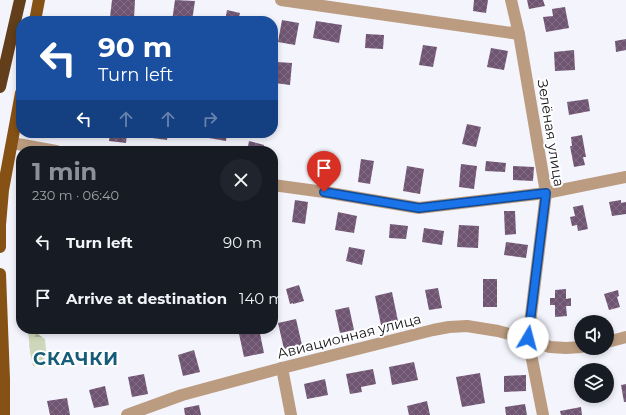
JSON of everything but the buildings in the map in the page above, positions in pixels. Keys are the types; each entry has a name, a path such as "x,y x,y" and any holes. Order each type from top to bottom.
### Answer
{"highway":[{"path":"0,87 20,0"}],"main road":[{"path":"35,16 38,0"},
{"path":"0,247 3,190 16,121"},
{"path":"0,274 4,415"}],"street":[{"path":"281,0 519,34"},
{"name":"Зелёная улица","path":"511,0 519,34 546,193 528,338 543,415"},
{"path":"12,143 28,146"},
{"path":"278,186 419,208 546,193 626,177"},
{"name":"Авиационная улица","path":"127,415 154,410 182,395 282,368 449,327 467,326 483,328 528,338 550,347 574,347"},
{"path":"614,340 626,337"},
{"path":"282,368 291,415"}],"green space":[{"path":"28,334 38,334 45,339 46,351 43,365 33,366"}],"district":[{"name":"СКАЧКИ","path":"76,359"}],"route":[{"path":"324,192 419,208 546,193 534,300 528,338"}]}
